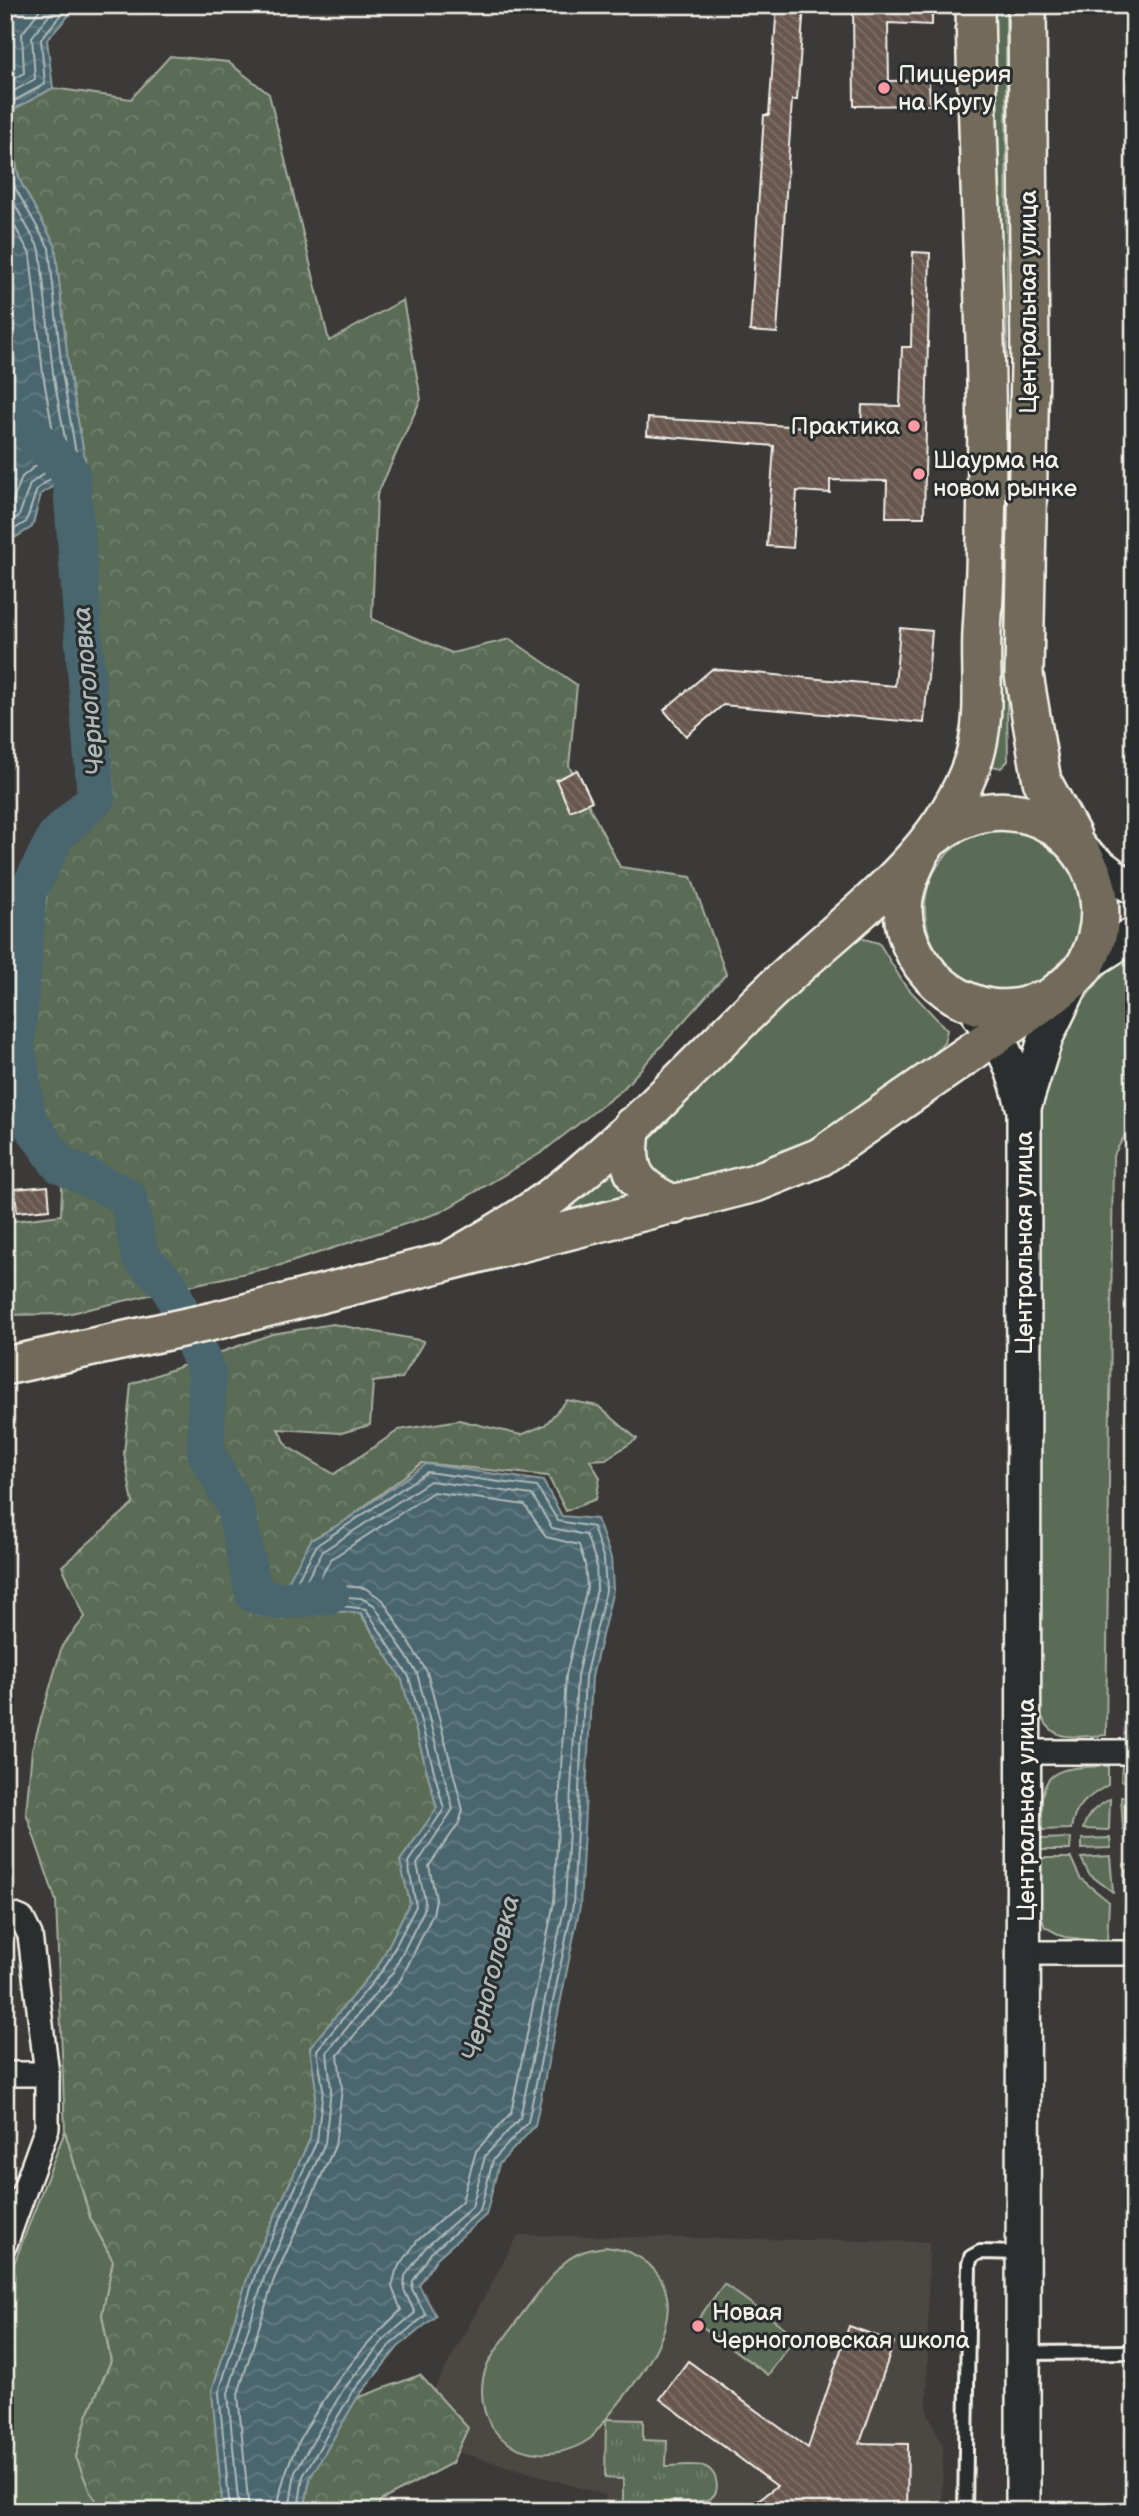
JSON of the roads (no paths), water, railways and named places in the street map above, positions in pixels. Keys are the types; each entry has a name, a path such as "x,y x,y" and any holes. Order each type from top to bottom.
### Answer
{"main road":[{"name":"Центральная улица","path":"926,847 966,780 980,730 985,598 987,363 975,5"},
{"name":"Центральная улица","path":"1027,5 1030,363 1024,675 1032,738 1042,781 1081,848"},
{"path":"5,1366 214,1321 452,1259 676,1205 755,1183 820,1157 1072,978 1096,943 1102,921 1102,898 1097,876 1081,848 1058,826 1016,810 971,814 951,824 777,985 632,1126 561,1189 508,1227 452,1259"},
{"path":"926,847 907,881 903,908 907,936 918,962 936,983 960,999 983,1006 1008,1008 1033,1004 1072,978"},
{"path":"632,1126 628,1151 635,1177 649,1193 676,1205"}],"street":[{"path":"1081,848 1119,880 1134,887"},
{"path":"1024,1110 1046,1037 1072,978 1134,934"},
{"path":"960,999 996,1034 1010,1061 1024,1110"},
{"name":"Центральная улица","path":"1023,2511 1026,1953 1024,1110"},
{"path":"1026,1752 1134,1752"},
{"path":"5,2244 47,2128 47,2074 30,1935 14,1916"},
{"path":"1026,1953 1134,1953"},
{"path":"5,2074 47,2074"}],"lane":[{"path":"965,2511 969,2264 971,2257 980,2252 1023,2253"},
{"path":"1023,2353 1134,2351"}],"water":[{"path":"5,5 78,5 47,40 53,88 5,114"},
{"path":"5,125 20,181 55,245 69,371 86,465 41,494 32,527 5,544"},
{"path":"426,1464 543,1481 562,1516 597,1519 611,1558 613,1590 592,1677 580,1906 535,2126 499,2164 486,2215 437,2258 419,2285 436,2316 398,2347 357,2398 310,2478 304,2511 223,2511 212,2391 250,2270 310,2139 316,2089 310,2047 380,1963 410,1902 400,1861 437,1808 402,1680 361,1613 317,1610 282,1619 277,1601 311,1540 342,1523"}],"waterway":[{"name":"Черноголовка","path":"5,407 71,473 96,798 56,836 28,892 16,1043 27,1118 59,1164 128,1197 140,1256 169,1285 207,1372 206,1453 235,1506 254,1594 277,1601 330,1595"}],"place":[{"name":"Пиццерия на Кругу","path":"884,88"},
{"name":"Практика","path":"914,426"},
{"name":"Шаурма на новом рынке","path":"919,474"},
{"name":"Новая Черноголовская школа","path":"698,2326"}]}
